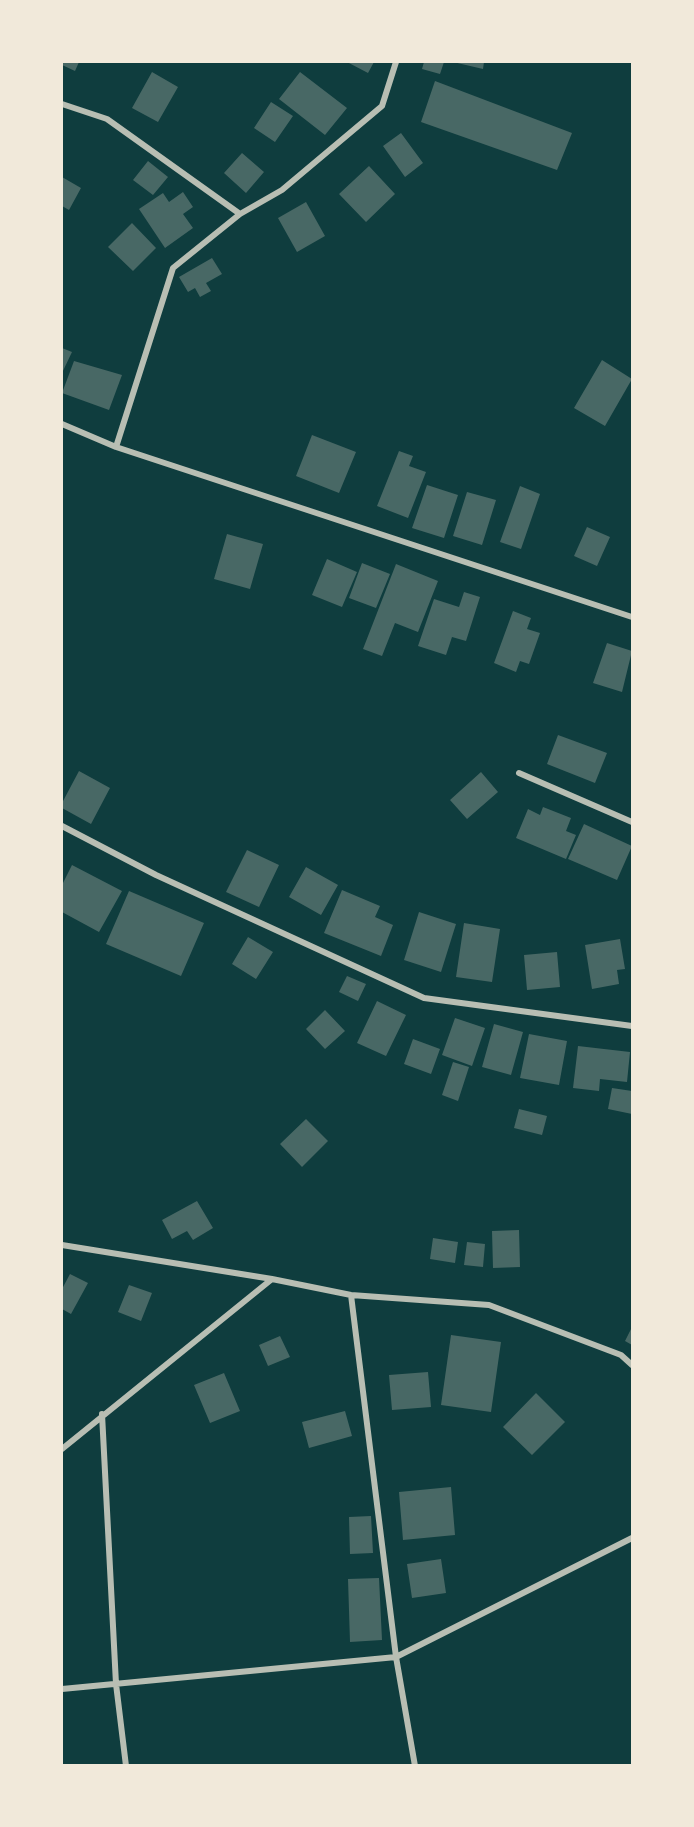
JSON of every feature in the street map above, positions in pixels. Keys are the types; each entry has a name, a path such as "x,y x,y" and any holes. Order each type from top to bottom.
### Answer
{"street":[{"path":"116,447 173,268 240,214 282,190 382,106 396,62"},
{"path":"62,104 107,119 240,214"},
{"path":"62,424 116,447 633,617"},
{"path":"519,773 633,822"},
{"path":"62,826 156,874 424,998 633,1026"},
{"path":"62,1245 272,1279 351,1295 489,1305 621,1355 633,1365"},
{"path":"62,1449 102,1414 272,1279"},
{"path":"351,1295 396,1657 415,1766"},
{"path":"102,1414 116,1684 126,1766"},
{"path":"62,1689 396,1657 633,1538"}],"building":[{"path":"62,62 79,62 75,71 62,65"},
{"path":"347,62 374,62 368,73"},
{"path":"424,62 444,62 440,74 422,69"},
{"path":"453,62 484,62 483,69"},
{"path":"152,72 178,87 158,122 132,108"},
{"path":"300,72 347,108 325,135 279,99"},
{"path":"435,81 572,133 557,170 421,122"},
{"path":"271,102 293,116 275,142 254,128"},
{"path":"401,133 423,163 405,177 383,146"},
{"path":"242,153 264,172 246,193 224,173"},
{"path":"148,161 168,177 153,195 133,180"},
{"path":"369,166 395,194 366,222 339,194"},
{"path":"62,177 81,188 69,210 62,206"},
{"path":"183,192 193,207 183,214 193,228 165,248 139,209 163,193 169,202"},
{"path":"306,202 325,236 297,252 278,218"},
{"path":"132,223 156,248 133,271 108,247"},
{"path":"212,258 222,274 206,283 211,291 200,297 195,288 188,292 179,277"},
{"path":"62,348 72,352 62,373"},
{"path":"602,360 632,379 605,426 574,408"},
{"path":"74,361 122,375 109,410 62,393"},
{"path":"312,435 356,452 339,493 296,476"},
{"path":"399,451 413,456 409,466 426,472 408,518 377,506"},
{"path":"427,485 458,495 444,538 412,528"},
{"path":"520,486 540,494 521,549 500,542"},
{"path":"467,492 496,500 482,545 453,536"},
{"path":"587,527 610,537 597,566 574,556"},
{"path":"227,534 263,544 250,589 214,579"},
{"path":"327,559 357,572 342,607 312,595"},
{"path":"362,563 390,574 376,608 349,598"},
{"path":"396,564 438,581 418,632 395,623 382,656 363,649"},
{"path":"464,592 480,597 466,641 452,637 446,655 418,646 434,599 459,607"},
{"path":"513,611 531,618 527,629 540,633 529,664 520,661 516,672 494,663"},
{"path":"607,643 632,651 622,692 593,683"},
{"path":"558,735 607,753 595,783 547,764"},
{"path":"79,771 110,788 91,824 62,808 62,803"},
{"path":"481,772 498,792 467,819 450,800"},
{"path":"543,807 571,818 566,831 576,835 566,859 516,838 528,809 540,815"},
{"path":"584,824 632,846 617,880 568,859"},
{"path":"247,850 279,865 259,907 226,892"},
{"path":"72,865 122,891 99,932 62,912 62,885"},
{"path":"306,867 338,885 321,915 289,897"},
{"path":"342,890 380,906 375,917 393,925 381,956 324,933"},
{"path":"129,891 204,923 181,976 106,944"},
{"path":"419,912 456,924 441,972 404,960"},
{"path":"464,923 500,929 492,982 456,977"},
{"path":"248,937 273,952 256,979 232,964"},
{"path":"620,939 625,969 617,970 619,984 592,989 585,945"},
{"path":"557,952 560,987 527,990 524,955"},
{"path":"347,976 366,984 358,1001 339,992"},
{"path":"377,1001 406,1015 386,1056 357,1043"},
{"path":"325,1010 345,1031 325,1049 306,1029"},
{"path":"455,1018 485,1028 472,1066 442,1055"},
{"path":"494,1024 523,1032 511,1075 482,1067"},
{"path":"529,1034 567,1041 559,1085 520,1078"},
{"path":"413,1039 440,1049 431,1074 404,1064"},
{"path":"578,1046 630,1052 627,1082 600,1079 599,1091 573,1088"},
{"path":"453,1062 469,1067 458,1101 442,1095"},
{"path":"612,1088 632,1091 632,1114 608,1109"},
{"path":"519,1109 547,1116 542,1135 514,1128"},
{"path":"306,1119 328,1141 302,1167 280,1144"},
{"path":"197,1201 213,1228 193,1240 187,1231 172,1239 162,1220"},
{"path":"519,1230 520,1267 493,1268 492,1231"},
{"path":"433,1238 458,1242 455,1263 430,1259"},
{"path":"467,1242 485,1244 483,1267 464,1265"},
{"path":"70,1274 88,1283 71,1314 62,1309 62,1289"},
{"path":"129,1285 152,1293 141,1321 118,1312"},
{"path":"632,1327 632,1345 625,1341"},
{"path":"451,1335 501,1342 491,1412 441,1405"},
{"path":"280,1336 290,1357 268,1366 259,1345"},
{"path":"428,1372 431,1407 392,1410 389,1375"},
{"path":"224,1373 240,1411 210,1423 194,1385"},
{"path":"536,1393 565,1422 532,1455 503,1427"},
{"path":"345,1411 352,1436 309,1448 302,1422"},
{"path":"451,1487 455,1535 403,1540 399,1492"},
{"path":"371,1516 373,1553 350,1554 349,1517"},
{"path":"441,1559 446,1593 412,1598 407,1564"},
{"path":"379,1578 382,1640 350,1642 348,1579"}]}
